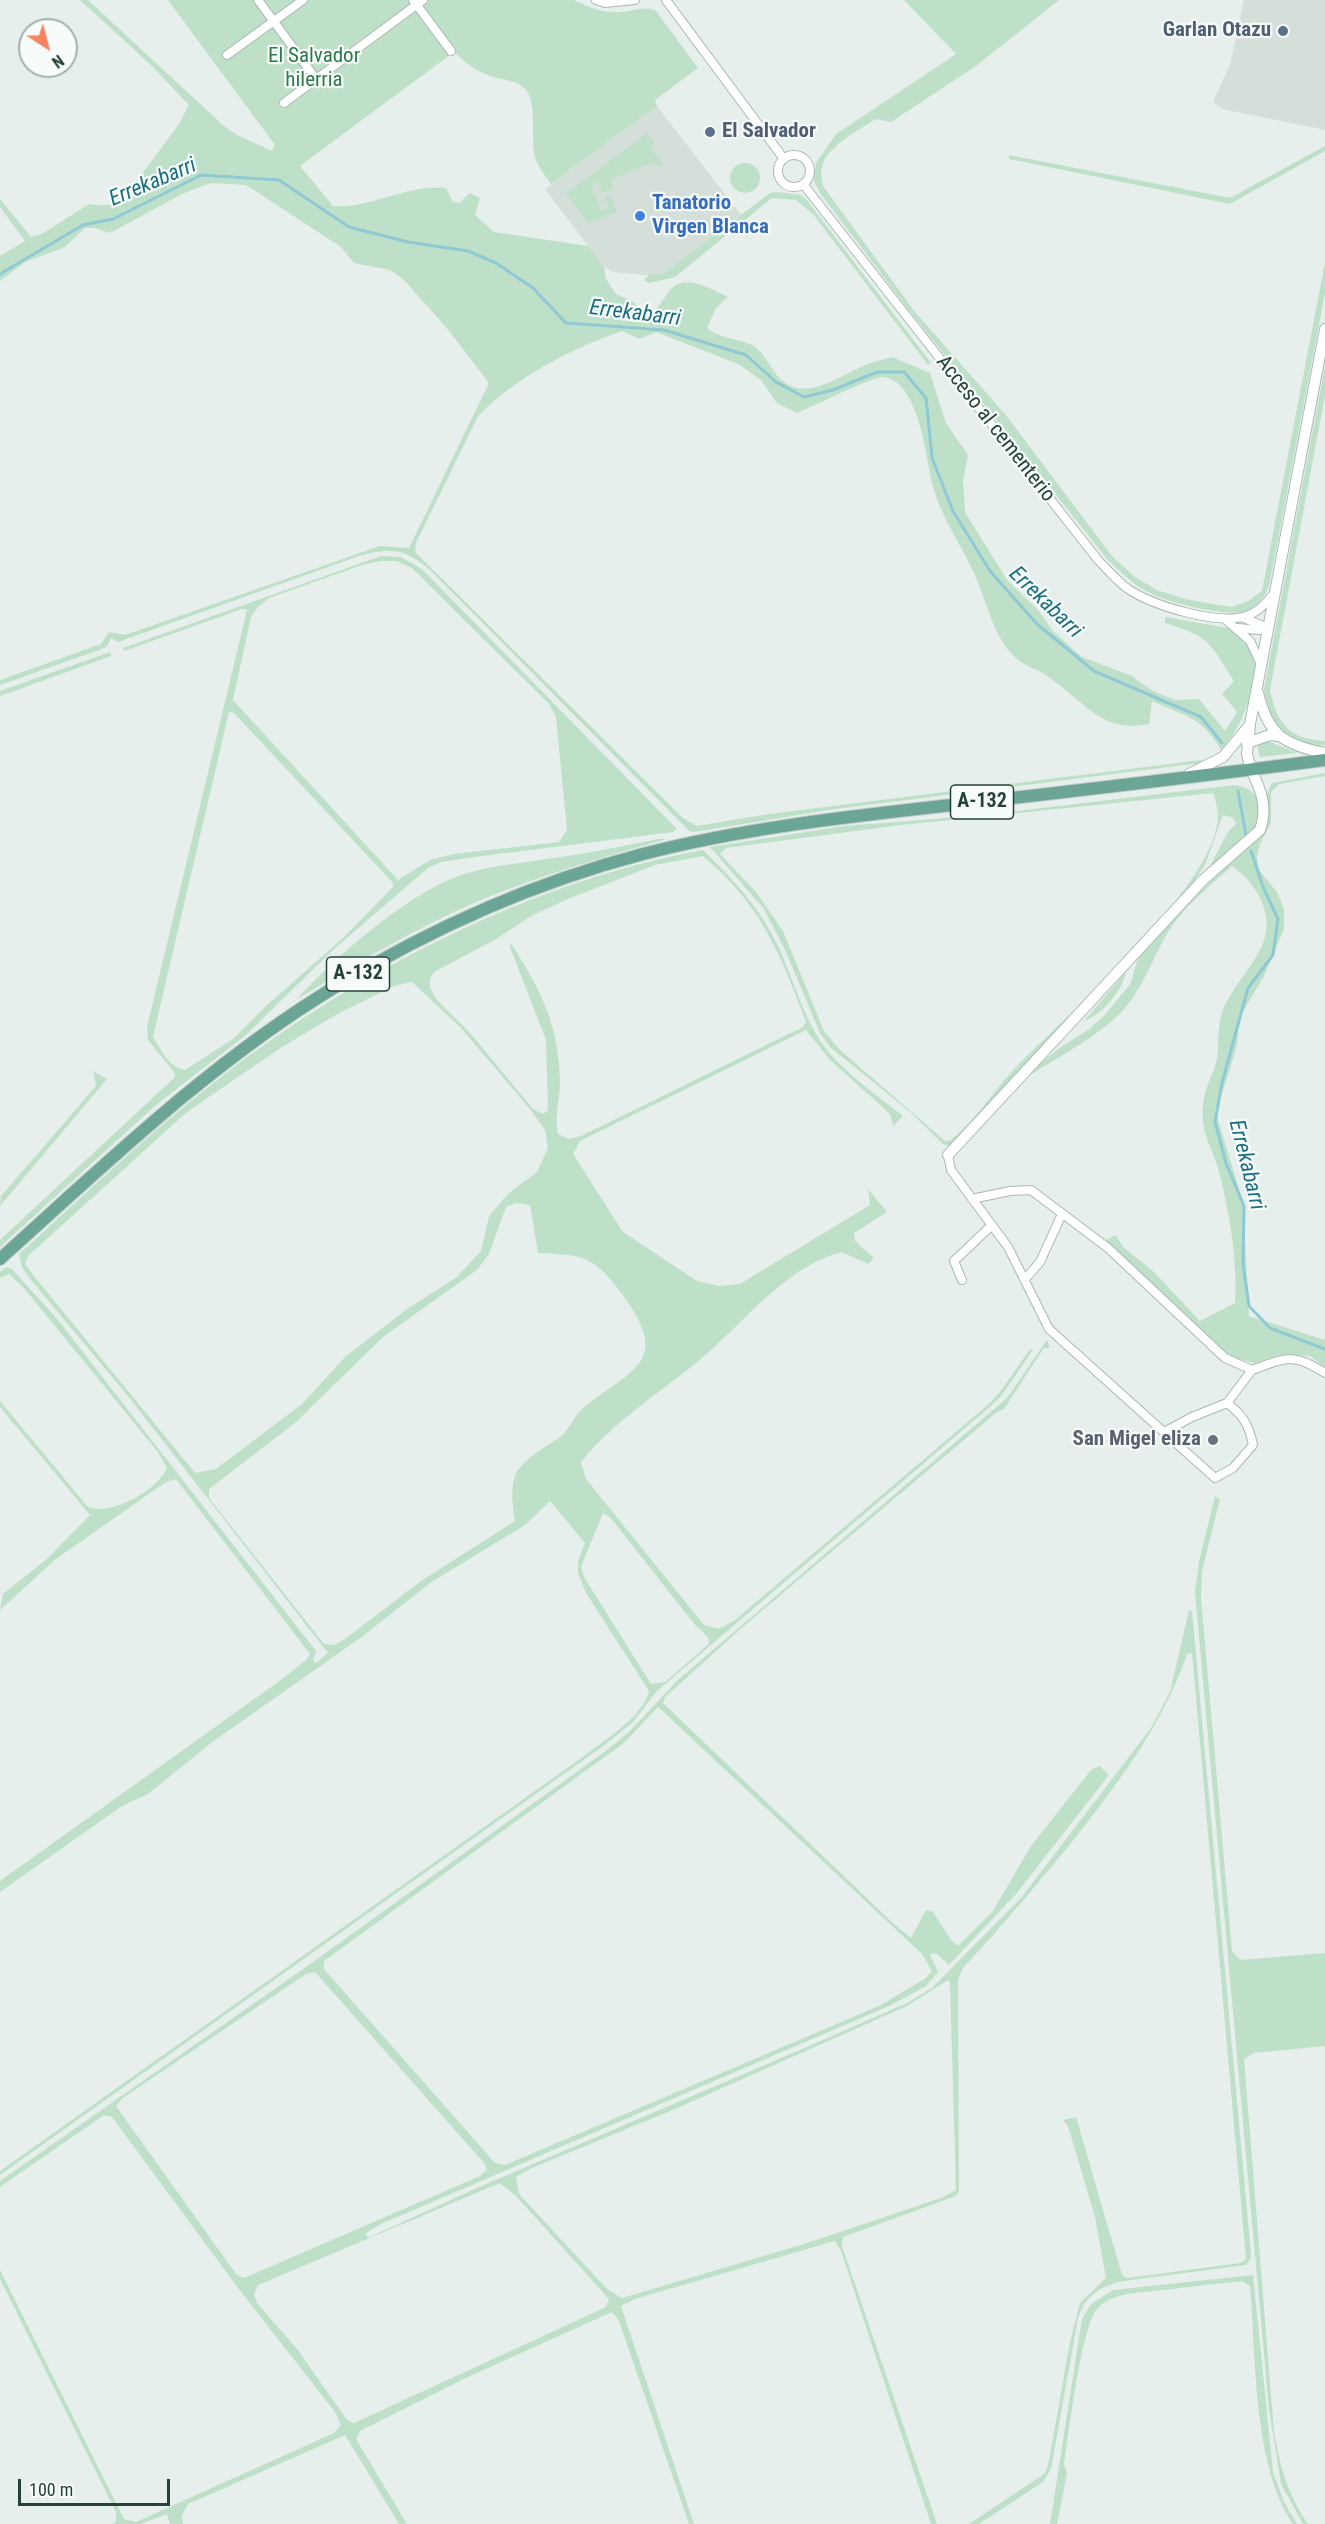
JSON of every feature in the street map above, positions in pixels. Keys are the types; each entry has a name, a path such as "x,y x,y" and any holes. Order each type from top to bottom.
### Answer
{"main road":[{"path":"948,1155 1203,880 1260,830 1264,820 1262,793 1251,770 1247,743 1325,329"},
{"path":"1257,689 1267,723 1278,736 1292,744 1325,753"},
{"path":"1176,779 1222,757 1250,724"},
{"path":"1247,743 1270,735 1278,736"},
{"name":"A-132","path":"0,1259 182,1096 266,1032 335,986 397,952 517,897 588,870 642,854 738,833 850,817 1325,760"}],"street":[{"path":"258,0 316,80"},
{"path":"227,55 303,0"},
{"path":"596,0 605,3 635,0"},
{"path":"666,0 784,159"},
{"path":"284,103 418,2 451,51"},
{"path":"795,155 805,160 810,169 803,184 791,187 780,180 778,168 784,159 795,155"},
{"name":"Acceso al cementerio","path":"803,184 1098,560 1127,588 1154,604 1226,620"},
{"path":"1226,620 1262,608 1275,592"},
{"path":"1240,617 1250,618 1268,628"},
{"path":"1226,620 1250,640 1258,654 1261,668"},
{"path":"1237,628 1258,630 1268,628"},
{"path":"948,1155 951,1170 1008,1247 1049,1329 1166,1431 1215,1478 1233,1468 1253,1445 1251,1430 1243,1416 1227,1403"},
{"path":"972,1199 1010,1191 1031,1190 1108,1248 1225,1358 1252,1370"},
{"path":"1025,1279 1040,1262 1062,1214"},
{"path":"962,1280 954,1262 992,1225"},
{"path":"1166,1431 1192,1417 1227,1403 1252,1370 1285,1359 1305,1360 1325,1373"}],"shaded area":[{"path":"1244,0 1325,0 1325,130 1223,109 1213,102 1230,65"},
{"path":"657,106 741,215 663,274 655,276 613,272 604,267 545,189"}],"green space":[{"name":"El Salvador hilerria","path":"80,0 88,0 224,126 237,135 272,151 275,145 168,0 574,0 607,12 638,9 656,11 698,68 655,100 657,106 551,184 541,170 534,152 533,111 529,94 517,83 477,70 454,52 300,166 333,206 361,204 431,188 446,188 453,202 459,203 470,193 480,198 475,215 494,232 588,246 604,267 606,279 616,294 635,303 639,310 653,313 676,285 691,282 707,287 728,297 716,308 707,328 719,335 754,346 782,380 796,388 805,389 825,384 865,365 892,357 930,373 946,423 968,455 963,481 965,512 1007,580 1038,610 1053,631 1082,657 1132,676 1153,691 1175,700 1199,699 1225,731 1237,712 1222,694 1234,681 1207,643 1192,632 1165,623 1165,617 1234,629 1248,644 1255,664 1249,698 1235,732 1221,750 1199,723 1152,701 1149,724 1136,726 1114,723 1096,714 1053,680 1016,658 995,627 977,580 941,509 933,487 924,441 913,407 906,393 896,382 884,377 878,378 797,413 777,403 761,380 738,364 656,332 639,339 622,331 583,346 527,376 493,402 478,416 416,543 415,552 683,818 697,826 769,814 1201,760 1201,763 835,809 689,831 430,570 412,557 388,551 359,556 118,642 111,638 107,646 102,649 0,685 0,680 101,644 109,632 125,635 380,546 409,548 489,383 446,327 403,279 390,270 354,263 341,247 246,185 211,183 182,194 110,233 95,228 85,228 65,247 25,262 0,281 0,256 25,241 0,207 0,199 31,237 42,234 89,204 117,203 130,197 142,189 139,178 179,124 189,105 152,66"},
{"path":"904,0 1059,0 976,66 891,122 876,119 844,139 825,160 821,171 823,186 915,312 1005,414 1112,556 1136,578 1159,591 1189,600 1232,607 1248,601 1262,591 1325,262 1325,293 1269,586 1261,599 1250,609 1240,612 1219,612 1166,599 1135,584 1107,559 905,305 820,193 814,181 816,163 836,134 956,54"},
{"path":"647,133 655,143 650,147 663,164 657,166 653,162 611,179 613,189 603,193 598,182 591,185 601,211 609,208 605,197 610,195 617,212 588,223 566,194"},
{"path":"1325,146 1325,151 1230,204 1009,159 1009,155 1230,198"},
{"path":"745,163 756,167 760,178 756,189 745,193 734,189 730,178 734,167"},
{"path":"770,193 801,195 806,199 931,363 928,365 813,214 796,200 772,198 675,277 649,283 644,280 649,275 663,274"},
{"path":"1325,366 1325,395 1270,690 1276,712 1287,728 1302,737 1325,741 1325,745 1312,746 1290,739 1282,732 1270,713 1264,689"},
{"path":"381,556 401,557 422,569 677,829 673,832 441,862 428,868 334,949 246,1035 156,1105 0,1247 0,1240 175,1077 174,1072 148,1040 147,1027 247,610 242,609 124,651 123,648","holes":["396,561 412,568 549,704 556,717 567,830 559,842 454,854 430,860 398,880 233,700 251,617 258,607 269,598 362,565","229,712 234,713 393,883 393,887 345,936 265,1007 233,1039 185,1070 170,1062 153,1037"]},
{"path":"110,652 111,656 0,696 0,691"},
{"path":"1268,741 1297,753 1260,757 1257,743"},
{"path":"1325,773 1325,776 1279,784 1271,792 1271,823 1260,844 1257,857 1259,870 1277,892 1284,909 1284,929 1263,978 1239,1018 1237,1046 1216,1113 1243,1202 1249,1316 1325,1340 1325,1367 1310,1356 1288,1354 1254,1363 1235,1358 1216,1346 1104,1241 1116,1235 1123,1247 1153,1271 1200,1321 1235,1303 1234,1252 1229,1218 1218,1168 1204,1127 1203,1110 1205,1093 1217,1059 1223,1010 1255,959 1266,934 1263,905 1254,888 1232,866 1189,905 1174,923 1137,991 1125,1008 1105,1027 1081,1044 1032,1074 1029,1072 1104,1016 1131,983 1138,958 1177,912 1258,839 1272,783"},
{"path":"1234,785 1250,790 1256,796 1258,804 1256,824 1251,833 1213,867 1211,864 1228,832 1236,824 1233,818 1223,815 1205,865 1190,888 1166,914 1191,880 1210,848 1218,819 1213,793 901,825 726,848 720,854 756,892 783,931 824,1031 840,1050 945,1141 949,1141 967,1125 1016,1067 1102,983 951,1147 943,1144 909,1111 830,1047 820,1033 785,950 764,909 710,847 844,826 984,815"},
{"path":"667,839 566,869 452,913 347,969 296,1000 331,965 374,928 420,895 443,883 486,868 580,854"},
{"path":"703,850 738,886 767,925 807,1016 827,1050 853,1077 903,1116 893,1126 890,1114 829,1059 806,1030 580,1141 573,1154 623,1232 697,1281 719,1286 740,1284 870,1205 868,1189 887,1212 854,1233 855,1241 874,1258 868,1264 842,1252 801,1270 764,1299 696,1363 607,1434 581,1462 586,1479 704,1625 719,1629 735,1620 990,1403 1030,1349 1033,1350 1001,1396 991,1406 657,1691 633,1722 606,1744 0,2175 0,2171 601,1743 631,1719 646,1700 649,1691 586,1593 578,1573 578,1562 585,1543 550,1501 525,1525 430,1583 363,1636 211,1743 148,1794 122,1806 0,1892 0,1881 278,1682 306,1660 310,1654 176,1479 166,1482 56,1559 0,1610 3,1594 48,1558 90,1515 0,1407 0,1401 87,1506 96,1509 120,1505 144,1492 162,1476 167,1468 158,1452 23,1287 9,1274 0,1278 0,1272 6,1267 12,1269 58,1320 316,1651 313,1661 316,1663 328,1653 128,1396 31,1280 22,1267 19,1254 169,1119 274,1038 330,1001 449,935 511,907 639,864","holes":["703,856 723,874 740,893 767,931 806,1022 803,1027 581,1136 569,1139 558,1134 559,1062 552,1026 539,993 511,943 510,947 546,1040 548,1110 543,1114 533,1109 470,1033 437,1000 430,988 430,979 434,972 496,939 531,916 655,865","412,982 461,1028 530,1109 545,1130 548,1148 537,1172 509,1193 489,1216 481,1251 457,1277 407,1309 345,1357 302,1404 216,1469 195,1473 34,1276 25,1264 28,1256 187,1112 282,1047 339,1013 394,986","516,1203 530,1205 538,1253 577,1257 587,1260 604,1272 637,1317 644,1336 645,1351 640,1363 582,1409 560,1437 541,1449 518,1470 512,1498 515,1521 421,1581 345,1639 334,1645 324,1644 209,1498 209,1489 295,1423 383,1337 477,1270 489,1254 506,1207","603,1513 610,1517 695,1625 708,1637 709,1644 665,1682 651,1684 584,1577 581,1567"]},
{"path":"1126,972 1121,987 1104,1008 1084,1021"},
{"path":"93,1071 107,1079 0,1206 1,1196 96,1086"},
{"path":"1047,1340 1050,1348 1044,1348 1004,1409 997,1412 745,1625 665,1697 663,1703 895,1925 911,1938 926,1910 933,1912 951,1940 958,1946 993,1911 1031,1846 1091,1770 1100,1766 1109,1775 1016,1894 949,1965 936,1953 930,1954 938,1972 926,1986 889,2006 381,2224 366,2233 368,2238 479,2187 907,2003 932,1988 1021,1898 1151,1728 1170,1692 1189,1610 1192,1611 1250,2243 1251,2258 1246,2265 1124,2281 1095,2293 1085,2303 1078,2318 1051,2469 1043,2482 979,2524 969,2524 1044,2474 1048,2466 1070,2342 1080,2303 1106,2278 1095,2217 1068,2126 1063,2120 1076,2117 1122,2275 1127,2278 1240,2263 1246,2259 1192,1653 1187,1654 1166,1704 1153,1727 1109,1794 1048,1871 963,1968 958,1980 959,2191 956,2196 843,2237 842,2246 937,2524 931,2524 841,2251 835,2241 638,2298 621,2306 694,2524 689,2524 619,2321 612,2312 470,2376 360,2431 356,2439 407,2524 399,2524 345,2435 188,2504 182,2515 183,2524 170,2524 167,2514 141,2524 113,2524 116,2521 116,2512 0,2279 0,2270 124,2519 136,2522 334,2433 341,2425 335,2412 238,2288 112,2117 104,2115 0,2187 0,2181 313,1962 607,1750 629,1732 678,1680 1007,1398","holes":["658,1707 922,1954 932,1971 926,1978 879,2006 505,2165 495,2163 324,1969 324,1961 624,1743","315,1972 485,2164 487,2170 480,2176 244,2278 236,2274 116,2106 123,2098 306,1974","948,1980 950,1982 956,2190 941,2198 804,2244 622,2298 608,2290 519,2194 516,2177 532,2168 675,2109 907,2006","500,2183 516,2196 609,2299 606,2307 354,2423 347,2420 297,2349 257,2303 254,2294 258,2285"]},
{"path":"1215,1496 1220,1499 1202,1571 1201,1598 1232,1951 1240,1960 1325,1953 1325,2046 1254,2053 1244,2059 1274,2432 1286,2480 1308,2524 1303,2524 1281,2484 1269,2409 1195,1592 1199,1562"},
{"path":"1253,2275 1273,2472 1284,2502 1297,2524 1293,2524 1280,2500 1270,2472 1259,2410 1250,2286 1242,2281 1126,2294 1107,2301 1097,2309 1086,2337 1076,2382 1064,2464 1067,2473 1057,2524 1050,2524 1082,2319 1091,2304 1113,2290"}],"waterway":[{"name":"Errekabarri","path":"0,274 83,225 113,219 201,175 279,180 349,227 408,242 468,251 496,263 533,288 566,323 664,330 746,355 776,382 804,397 833,390 877,372 904,372 926,398 932,458 953,511 990,571 1037,624 1094,671 1201,717 1222,743"},
{"name":"Errekabarri","path":"1238,791 1246,835"},
{"name":"Errekabarri","path":"1251,851 1263,887 1278,919 1273,955 1248,988 1222,1083 1215,1122 1226,1163 1244,1206 1243,1264 1249,1306 1270,1328 1325,1349"}],"place":[{"name":"Garlan Otazu","path":"1283,31"},
{"name":"El Salvador","path":"710,132"},
{"name":"Tanatorio Virgen Blanca","path":"640,216"},
{"name":"San Migel eliza","path":"1213,1440"}]}
